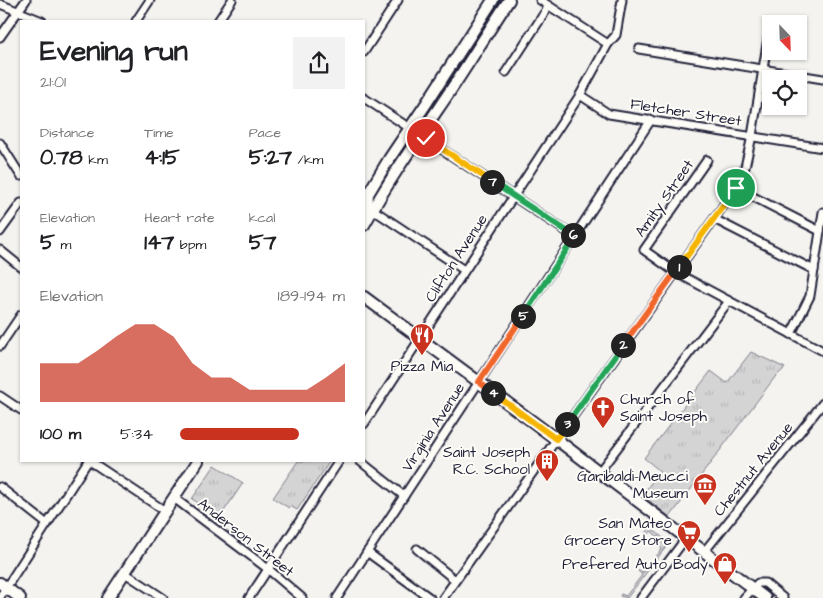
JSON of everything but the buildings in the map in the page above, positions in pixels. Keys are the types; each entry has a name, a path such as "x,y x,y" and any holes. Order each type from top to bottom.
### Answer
{"main road":[{"path":"368,209 368,194 493,0"},
{"path":"368,209 483,42 509,0"},
{"path":"365,298 556,439 765,598"},
{"path":"108,598 197,462"},
{"path":"3,585 20,598"}],"street":[{"path":"0,37 26,0"},
{"path":"137,20 150,0"},
{"path":"222,20 232,0"},
{"path":"365,50 398,0"},
{"path":"540,0 608,44"},
{"name":"Clifton Avenue","path":"365,422 580,95 608,44 616,35 622,0"},
{"path":"0,4 40,20"},
{"path":"506,72 549,6"},
{"path":"639,49 823,79"},
{"path":"443,598 736,188 745,167 752,136 764,60"},
{"name":"Fletcher Street","path":"580,95 609,114 823,148"},
{"path":"365,99 575,237"},
{"name":"Virginia Avenue","path":"337,598 650,120"},
{"path":"0,142 20,174"},
{"name":"Amity Street","path":"675,272 644,250 707,160"},
{"path":"736,188 820,231"},
{"path":"0,232 20,205"},
{"path":"368,209 464,270"},
{"path":"791,334 810,296 823,212"},
{"path":"714,219 814,270"},
{"path":"0,250 20,266"},
{"path":"675,272 823,352"},
{"path":"599,472 728,301"},
{"path":"0,346 20,320"},
{"path":"0,396 20,409"},
{"name":"Chestnut Avenue","path":"704,552 823,403"},
{"path":"0,597 3,585 88,462"},
{"path":"91,462 165,511"},
{"path":"249,598 338,462"},
{"path":"361,462 404,496"},
{"path":"0,487 47,524"},
{"name":"Anderson Street","path":"174,498 268,569 302,598"},
{"path":"641,598 686,538"},
{"path":"417,549 455,580"},
{"path":"367,552 430,598"},
{"path":"125,573 163,598"},
{"path":"744,598 758,582 765,583 783,598"}],"green space":[{"path":"497,0 501,0 482,34 423,122 422,121"},
{"path":"751,352 785,368 775,377 670,517 642,495 660,471 644,458 711,371 727,383"},
{"path":"297,462 329,462 297,510 290,506 289,508 273,498"},
{"path":"215,465 243,483 220,517 192,499"},
{"path":"650,527 669,543 627,598 620,596 621,594 626,596 642,575 638,571 644,572 662,549 658,544 661,539 651,531 648,535 646,534"}],"place":[{"name":"Pizza Mia","path":"422,356"},
{"name":"Church of Saint Joseph","path":"603,429"},
{"name":"Saint Joseph R.C. School","path":"547,482"},
{"name":"Garibaldi-Meucci Museum","path":"705,506"},
{"name":"San Mateo Grocery Store","path":"689,553"},
{"name":"Prefered Auto Body","path":"725,585"}],"route":[{"path":"426,138 575,237 479,382 556,439 736,188"}]}
